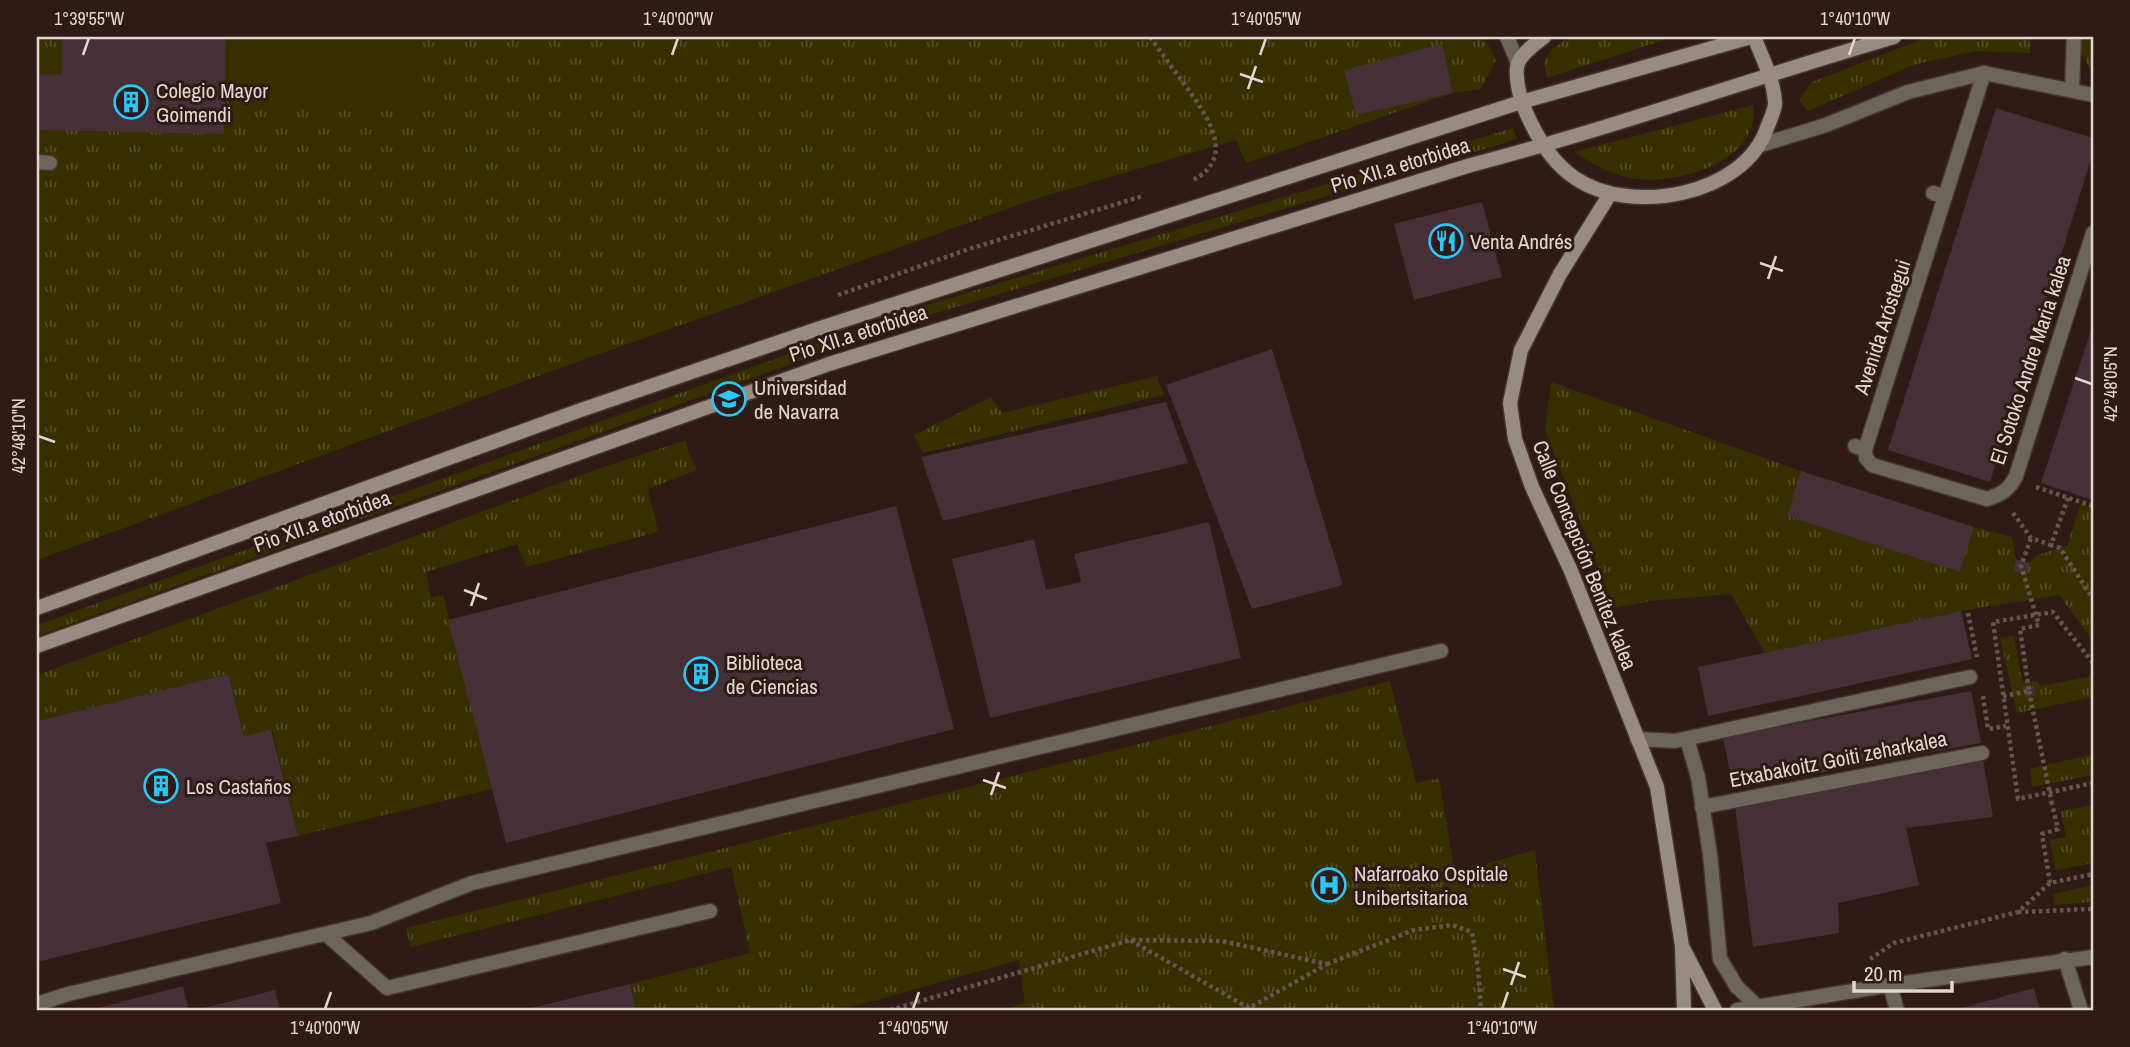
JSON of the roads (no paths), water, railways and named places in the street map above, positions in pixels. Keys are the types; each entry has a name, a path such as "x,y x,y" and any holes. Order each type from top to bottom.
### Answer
{"main road":[{"path":"1521,102 1752,37 1769,74 1775,104 1761,145 1738,167 1702,189 1654,198 1610,194 1575,178 1554,160 1543,146 1521,102 1518,63 1533,45 1544,37"},
{"path":"1543,146 1894,37"},
{"name":"Pio XII.a etorbidea","path":"37,608 578,411 844,320 1521,102"},
{"name":"Pio XII.a etorbidea","path":"37,646 828,364 1471,164 1543,146"},
{"name":"Calle Concepción Benítez kalea","path":"1610,194 1560,274 1521,350 1510,403 1515,439 1532,487 1572,571 1657,787 1682,946 1684,1010"},
{"name":"Calle Concepción Benítez kalea","path":"1682,946 1716,1010"}],"street":[{"path":"1507,37 1518,63"},
{"path":"2072,90 2074,37"},
{"path":"1761,145 1826,125 1908,92 1984,73 2093,95"},
{"name":"Avenida Aróstegui","path":"1984,73 1939,195 1860,448 1872,465 1987,499 2000,495"},
{"name":"El Sotoko Andre Maria kalea","path":"2000,495 2010,488 2016,476 2093,233"},
{"path":"37,1004 68,994 371,923 472,883 1441,651"},
{"path":"1637,739 1687,739 1975,676"},
{"path":"1687,739 1698,777 1710,854 1720,959 1737,988 1758,1006"},
{"name":"Etxabakoitz Goiti zeharkalea","path":"1702,807 1982,752"},
{"path":"326,934 387,988 710,911"},
{"path":"1737,1010 1890,985 2093,957"},
{"path":"2065,959 2081,1010"},
{"path":"1890,985 1897,1010"}],"place":[{"name":"Colegio Mayor Goimendi","path":"131,102"},
{"name":"Venta Andrés","path":"1446,241"},
{"name":"Universidad de Navarra","path":"729,399"},
{"name":"Biblioteca de Ciencias","path":"701,674"},
{"name":"Los Castaños","path":"161,786"},
{"name":"Nafarroako Ospitale Unibertsitarioa","path":"1329,885"}]}
